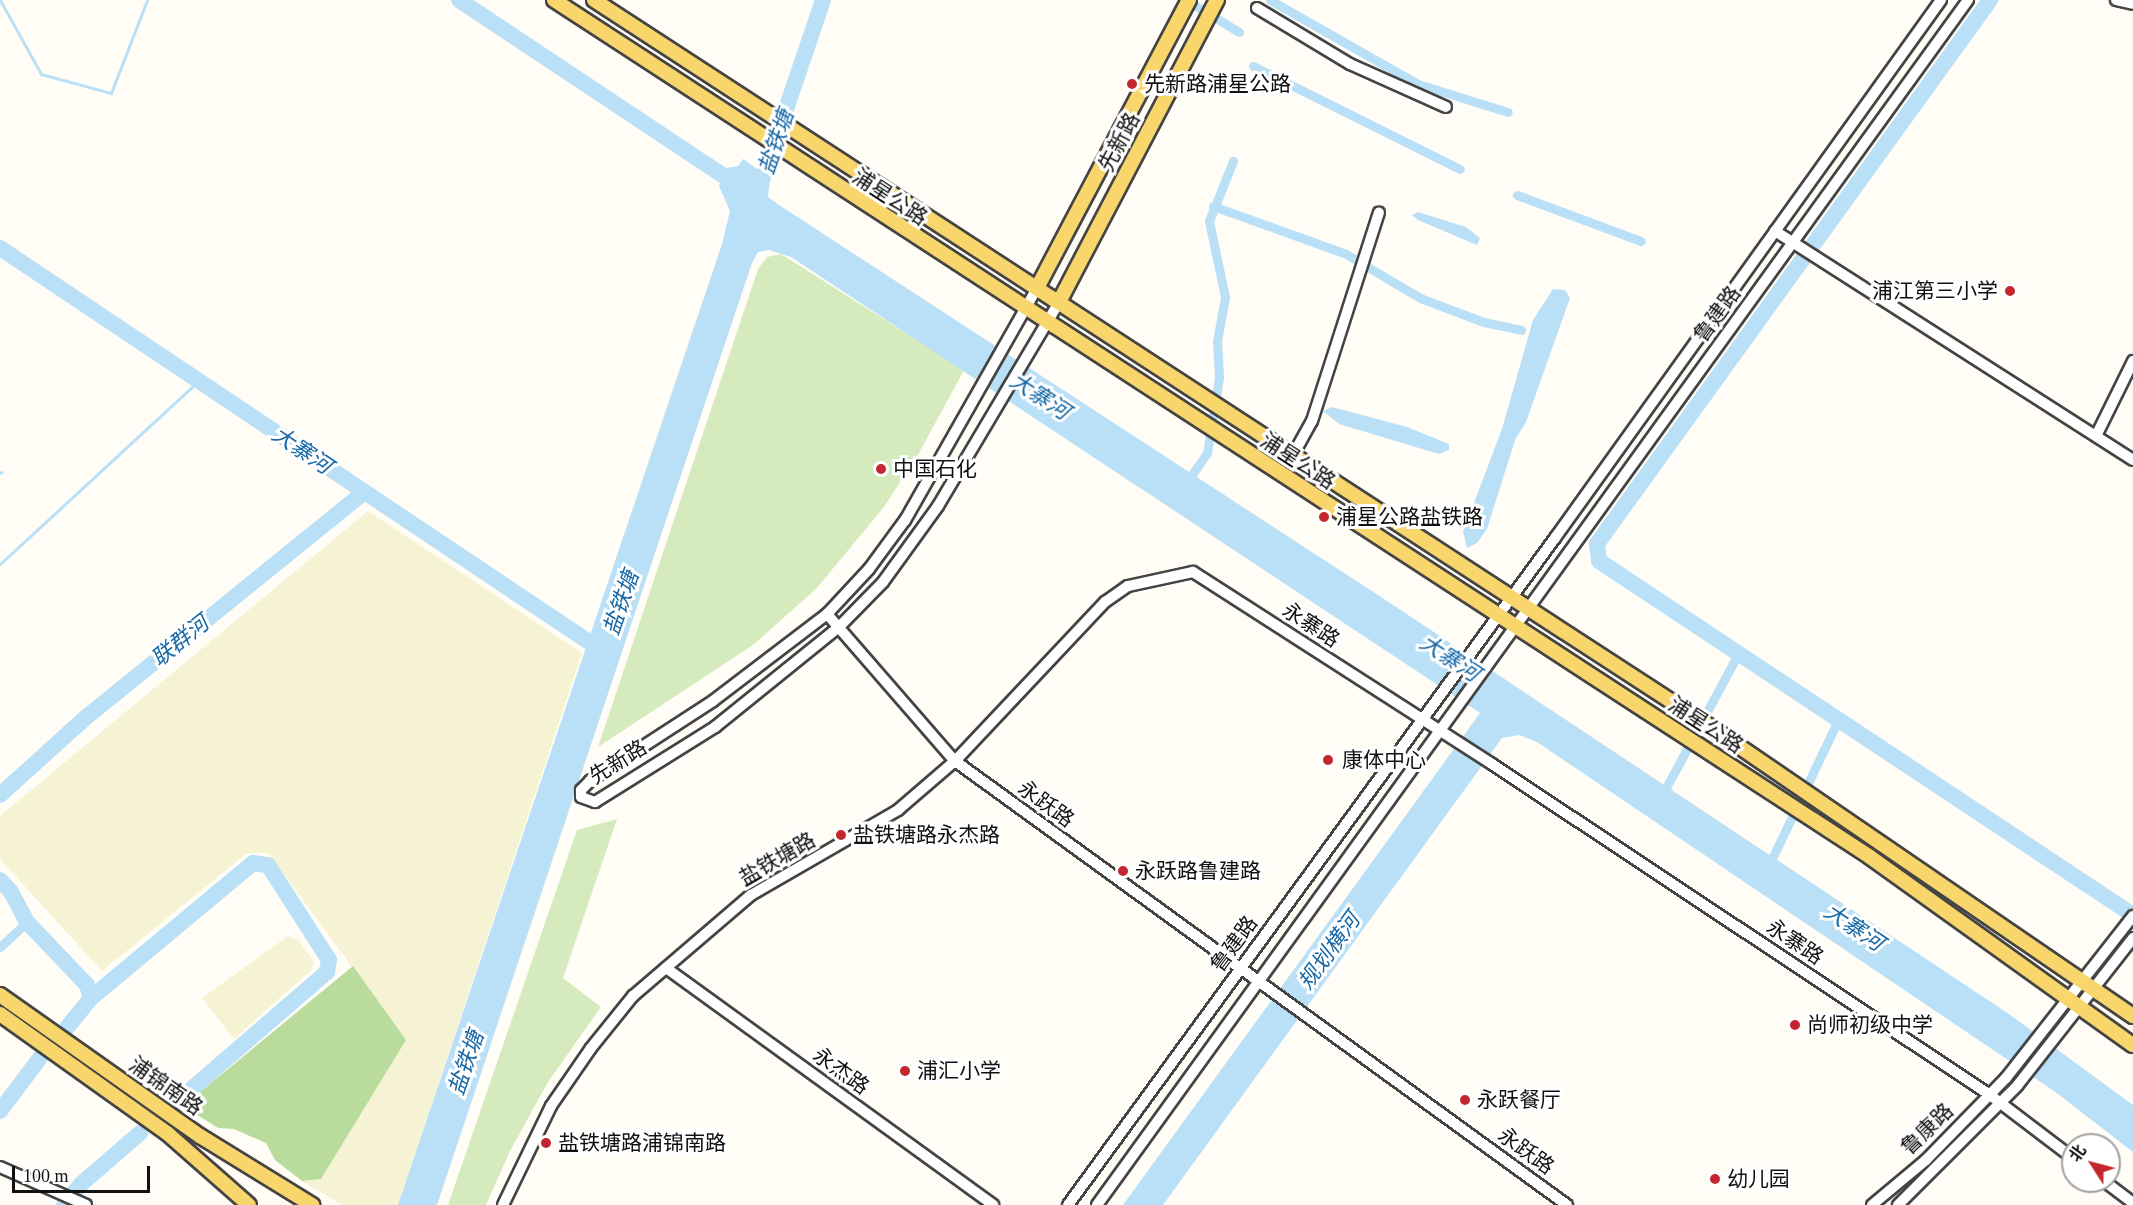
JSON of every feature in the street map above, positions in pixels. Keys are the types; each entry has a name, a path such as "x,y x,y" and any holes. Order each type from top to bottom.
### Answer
{"main road":[{"name":"浦星公路","path":"554,0 788,156 1705,749 2075,1001 2133,1045"},
{"name":"浦星公路","path":"594,0 1697,718 2088,983 2133,1016"},
{"name":"先新路","path":"1037,288 1189,0"},
{"name":"先新路","path":"1059,302 1216,2"},
{"name":"浦锦南路","path":"0,995 200,1136 312,1205"},
{"name":"浦锦南路","path":"0,1014 167,1133 249,1205"}],"street":[{"name":"鲁建路","path":"1068,1205 1498,615 1941,0"},
{"name":"鲁建路","path":"1097,1205 1442,731 1968,0"},
{"path":"2116,0 2133,4"},
{"path":"1257,8 1350,64 1446,107"},
{"path":"1293,455 1312,421 1357,272 1379,213"},
{"path":"1775,231 2133,460"},
{"name":"先新路","path":"1037,288 906,520 869,569 827,614 713,701 590,781 580,790 580,796 595,802 715,727 839,627 883,582 921,531 1059,302"},
{"path":"2096,436 2133,361"},
{"name":"永寨路","path":"1155,579 1193,572 1492,764 1990,1095 2061,1149"},
{"name":"盐铁塘路","path":"503,1205 551,1106 591,1048 633,996 751,895 898,810 955,760 1105,602 1128,586 1155,579"},
{"name":"永跃路","path":"827,614 955,760 1568,1205"},
{"path":"2075,1001 2133,916"},
{"path":"2088,983 2133,938"},
{"name":"永杰路","path":"666,968 993,1205"},
{"name":"鲁康路","path":"1872,1205 1926,1160 2007,1078 2044,1030 2075,1001"},
{"name":"鲁康路","path":"1898,1205 2017,1086 2055,1039 2075,1001"},
{"path":"0,1167 83,1204"},
{"path":"2120,1193 2133,1203"}],"shaded area":[{"path":"368,511 582,653 398,1205 342,1205 302,1181 321,1179 406,1040 268,853 247,853 102,971 0,859 0,816"},
{"path":"288,936 298,940 314,962 311,970 234,1039 202,998"}],"green space":[{"path":"781,254 964,370 919,453 884,507 816,589 753,645 598,747 758,269 767,257"},
{"path":"617,819 563,978 601,1007 548,1082 510,1151 486,1205 448,1205 577,830"},
{"path":"353,966 406,1040 321,1179 302,1181 275,1160 266,1143 234,1129 218,1128 183,1106"}],"water":[{"name":"规划横河","path":"743,159 770,178 768,197 779,205 1381,597 2009,1014 2133,1105 2133,1152 2121,1143 2121,1133 2108,1133 2054,1091 1537,742 1519,735 1502,738 1163,1205 1123,1205 1480,713 791,257 769,250 758,252 752,263 437,1205 398,1205 722,244 730,211 719,186 726,168 738,166"},
{"path":"1418,212 1466,227 1480,238 1477,245 1418,220 1412,215"},
{"path":"1553,289 1565,290 1570,298 1526,422 1515,440 1487,529 1477,543 1467,548 1463,532 1502,429 1533,320"},
{"path":"1332,407 1407,427 1449,444 1449,450 1439,454 1339,424 1323,411"}],"waterway":[{"path":"0,0 41,74 111,93 147,0"},
{"path":"459,0 740,187"},
{"name":"盐铁塘","path":"757,195 823,0"},
{"path":"1186,0 1239,32"},
{"path":"1270,0 1418,84 1508,112"},
{"path":"1990,0 1597,544 1599,561 2133,915"},
{"path":"1253,66 1460,169"},
{"path":"1186,483 1207,453 1219,377 1217,341 1225,297 1209,221 1233,161"},
{"path":"1517,195 1641,241"},
{"path":"1213,206 1346,254 1420,298 1484,322 1521,330"},
{"name":"大寨河","path":"0,248 604,652"},
{"path":"0,564 198,381"},
{"name":"联群河","path":"0,795 84,719 364,492"},
{"path":"1661,797 1738,654"},
{"path":"1768,867 1838,720"},
{"path":"91,998 253,863 268,865 329,960 327,972 174,1104"},
{"path":"0,880 11,892 27,922 87,985 91,998 67,1028"},
{"path":"0,947 27,922"},
{"path":"0,1111 40,1058"},
{"path":"64,1205 81,1184 140,1133"}],"place":[{"name":"先新路浦星公路","path":"1132,84"},
{"name":"浦江第三小学","path":"2010,291"},
{"name":"中国石化","path":"881,469"},
{"name":"浦星公路盐铁路","path":"1324,517"},
{"name":"康体中心","path":"1328,760"},
{"name":"盐铁塘路永杰路","path":"841,835"},
{"name":"永跃路鲁建路","path":"1123,871"},
{"name":"尚师初级中学","path":"1795,1025"},
{"name":"浦汇小学","path":"905,1071"},
{"name":"永跃餐厅","path":"1465,1100"},
{"name":"盐铁塘路浦锦南路","path":"546,1143"},
{"name":"幼儿园","path":"1715,1179"}]}
